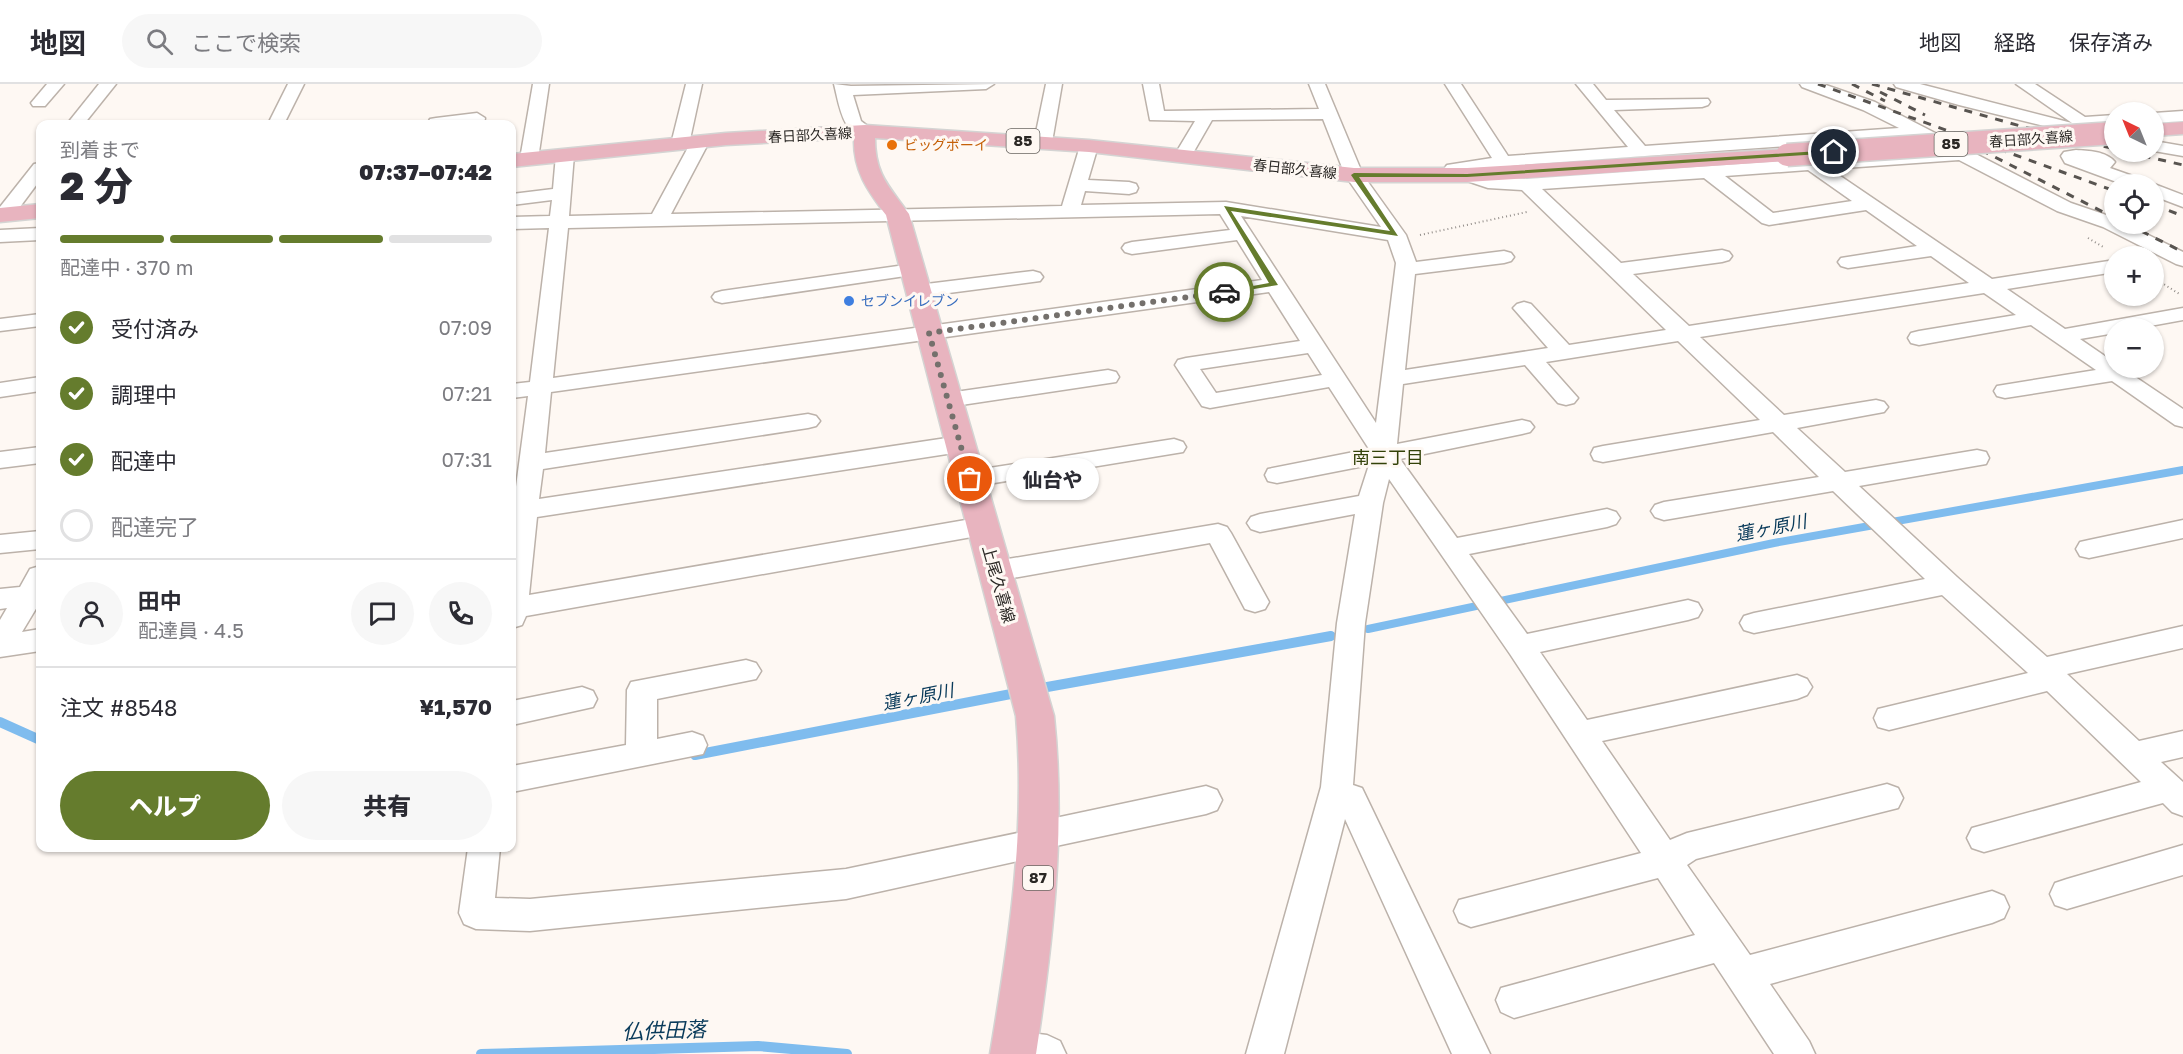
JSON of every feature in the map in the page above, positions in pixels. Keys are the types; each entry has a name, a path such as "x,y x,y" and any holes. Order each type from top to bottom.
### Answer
{"main road":[{"path":"2164,129 2183,128"},
{"name":"春日部久喜線","path":"520,160 690,143 865,131 1089,146 1354,175 1423,177 2104,135"},
{"name":"上尾久喜線","path":"865,131 864,158 867,174 897,214 1029,691 1041,763 1041,838 1025,1053"},
{"path":"1,222 36,212"}],"street":[{"path":"39,103 56,84"},
{"path":"78,120 108,84"},
{"path":"278,120 296,84"},
{"path":"520,160 541,84"},
{"path":"658,220 690,143 694,84"},
{"path":"865,131 853,123 843,88 986,84"},
{"path":"1043,142 1054,84"},
{"path":"1151,84 1156,116 1328,114"},
{"path":"1265,1054 1337,787 1351,623 1370,503 1384,454 1405,269 1396,234 1354,175 1317,84"},
{"path":"1452,84 1503,162"},
{"path":"1584,84 1641,152"},
{"path":"1808,84 1869,106 2064,207 2110,223 2180,259"},
{"path":"1903,84 2104,133"},
{"path":"2024,84 2083,127 2104,122"},
{"path":"1602,105 1702,102"},
{"path":"1183,156 1207,116"},
{"path":"2164,117 2183,116"},
{"path":"461,120 477,118 477,120"},
{"path":"1423,177 1503,162 1920,132"},
{"path":"2164,143 2183,141"},
{"path":"1070,211 1089,146"},
{"path":"2164,146 2183,151"},
{"path":"1467,176 1495,184 1527,185 1964,154"},
{"path":"516,554 526,510 525,467 540,387 565,155"},
{"path":"1812,165 2104,366"},
{"path":"2099,170 2110,174"},
{"path":"1709,173 1769,219 1871,204"},
{"path":"36,174 1,222 36,233"},
{"path":"1078,185 1129,188"},
{"path":"1527,185 1947,584 2176,795"},
{"path":"516,199 562,193"},
{"path":"2164,194 2183,201"},
{"path":"516,224 1226,208 1396,234"},
{"path":"1226,208 1384,454 1520,646 1796,1054"},
{"path":"1132,248 1242,234"},
{"path":"1848,262 1935,249"},
{"path":"1615,270 1722,256"},
{"path":"1405,269 1504,257"},
{"path":"2164,260 2180,259"},
{"path":"1393,379 2104,268"},
{"path":"722,297 915,280 1033,278"},
{"path":"516,390 1274,285"},
{"path":"1524,308 1563,351"},
{"path":"2062,336 2183,314"},
{"path":"1918,338 2036,318"},
{"path":"0,325 36,320"},
{"path":"1314,345 1186,365 1210,401 1336,379"},
{"path":"1530,357 1566,398"},
{"path":"2004,391 2104,376"},
{"path":"948,400 1108,377"},
{"path":"2122,378 2183,420"},
{"path":"0,390 36,385"},
{"path":"2152,398 2183,393"},
{"path":"1603,454 1876,407"},
{"path":"525,467 808,421"},
{"path":"1277,475 1522,427"},
{"path":"526,510 960,444"},
{"path":"970,479 1174,447"},
{"path":"0,460 36,456"},
{"path":"1664,511 1977,458"},
{"path":"1260,523 1370,503"},
{"path":"1452,548 1607,518"},
{"path":"516,612 983,526"},
{"path":"2089,549 2183,529"},
{"path":"996,571 1218,533 1254,602"},
{"path":"0,544 36,540"},
{"path":"1754,623 1947,584"},
{"path":"0,599 35,586"},
{"path":"0,646 35,586"},
{"path":"1520,646 1688,610"},
{"path":"1889,718 2183,638"},
{"path":"0,646 36,641"},
{"path":"640,755 642,690 746,671"},
{"path":"1578,734 1797,687"},
{"path":"516,712 582,699"},
{"path":"2134,755 2183,744"},
{"path":"516,778 692,745"},
{"path":"1984,838 2176,795"},
{"path":"1351,798 1471,1054"},
{"path":"1471,911 1666,861 1687,847 1887,798"},
{"path":"483,852 476,913 530,915 853,884 1206,800"},
{"path":"2067,894 2183,860"},
{"path":"1743,974 1992,907"},
{"path":"1514,1000 1723,944"}],"path":[{"path":"2164,284 2183,296"}],"waterway":[{"name":"蓮ヶ原川","path":"1368,629 1774,543 2183,470"},
{"name":"蓮ヶ原川","path":"1036,689 1331,636"},
{"name":"蓮ヶ原川","path":"695,755 1021,692"},
{"name":"蓮ヶ原川","path":"0,722 36,738"},
{"name":"仏供田落","path":"481,1054 758,1046 847,1054"}],"railway":[{"path":"1818,84 2104,187"},
{"path":"1852,84 1885,101"},
{"path":"1872,84 2024,127 2104,146"},
{"path":"1880,92 1925,115"},
{"path":"1981,150 2104,212"},
{"path":"2164,161 2183,165"},
{"path":"2164,209 2183,216"},
{"path":"2147,234 2183,252"}],"way so far":[{"path":"970,479 929,333 1224,292"}],"place":[{"name":"ビッグボーイ","path":"892,145"},
{"name":"セブンイレブン","path":"849,301"},
{"name":"仙台や","path":"970,479"}],"district":[{"name":"南三丁目","path":"1388,458"}],"route":[{"path":"1224,292 1274,285 1226,208 1251,210 1396,234 1366,195 1354,175 1467,176 1834,152"}]}
